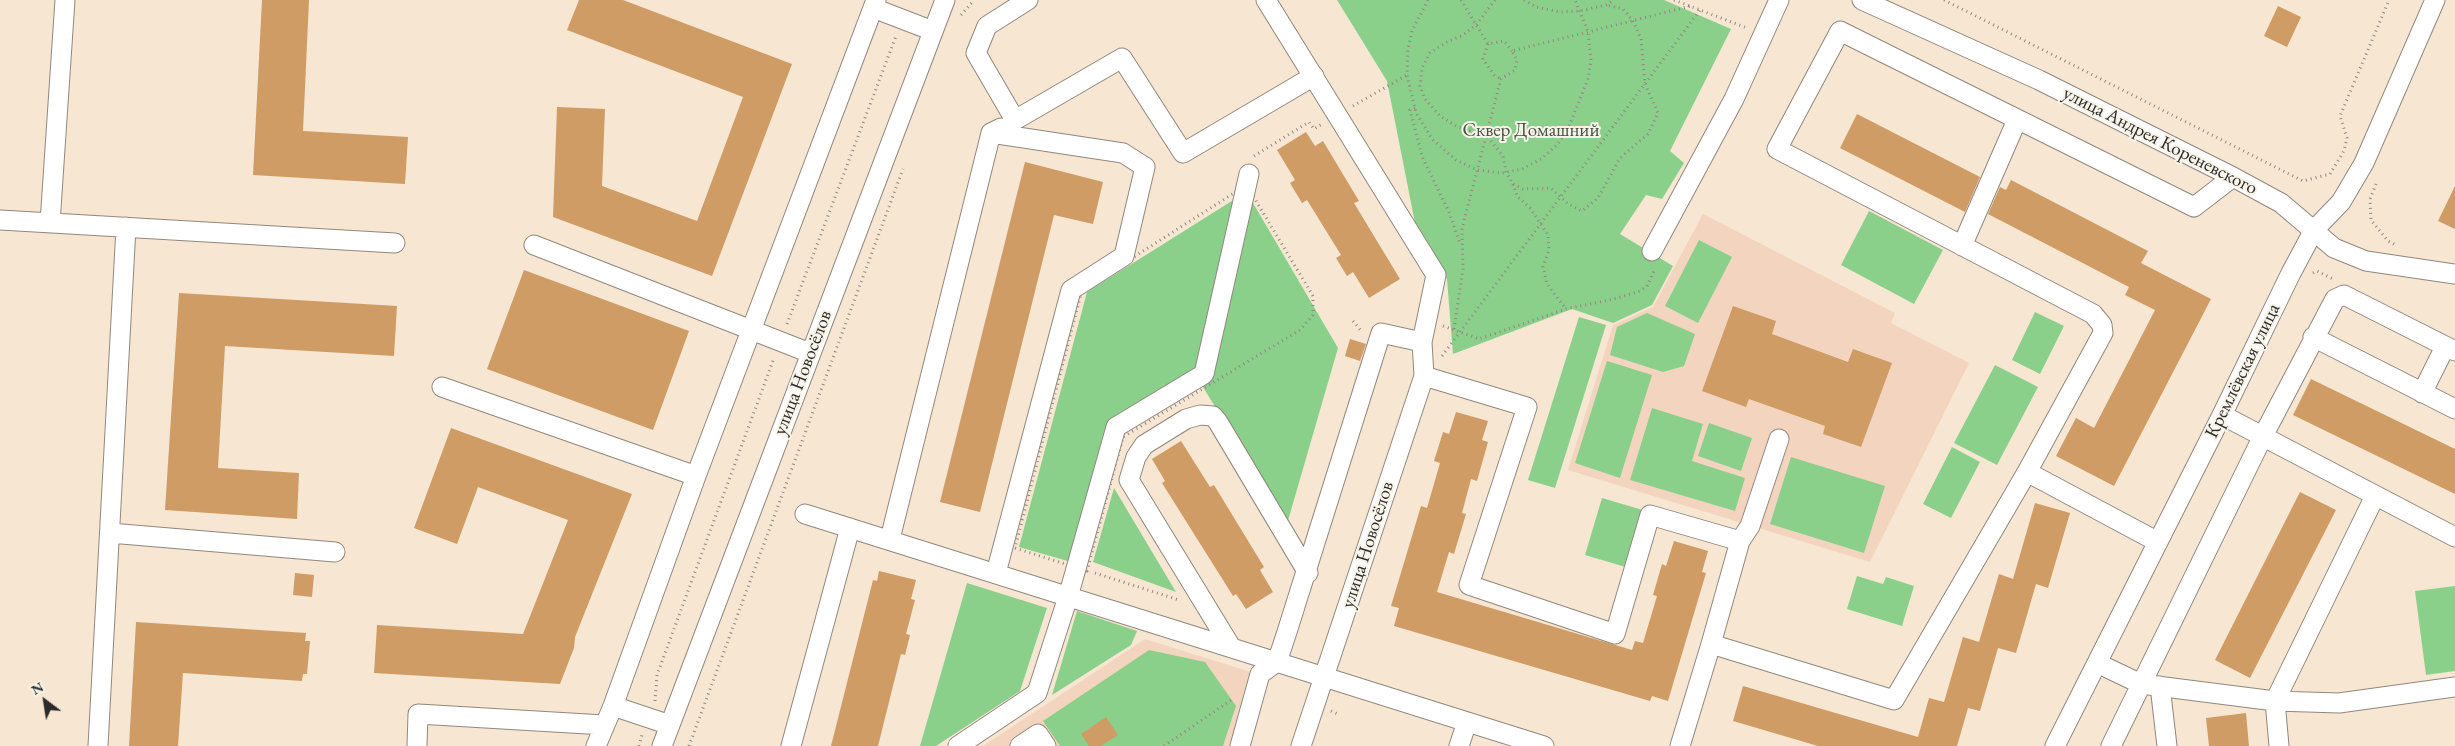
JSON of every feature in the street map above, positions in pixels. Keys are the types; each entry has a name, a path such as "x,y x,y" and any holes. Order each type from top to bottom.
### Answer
{"street":[{"path":"50,223 65,0"},
{"name":"улица Новосёлов","path":"662,746 945,0"},
{"path":"1015,120 976,53 987,26 1028,0"},
{"name":"улица Новосёлов","path":"1266,0 1436,275 1422,342 1424,369 1301,746"},
{"path":"1652,251 1734,99 1779,0"},
{"name":"улица Андрея Кореневского","path":"1862,0 2039,80 2233,177 2281,203 2334,248 2366,261 2455,274"},
{"name":"Кремлёвская улица","path":"2055,746 2222,415 2279,296 2314,230 2341,202 2364,163 2434,0"},
{"path":"596,746 613,706 696,476 875,4 902,19 933,31"},
{"path":"1710,644 1894,700 2027,472 2103,333 2102,324 2093,314 1778,149 1840,31 2194,207 2233,177"},
{"path":"890,539 991,133 1122,58 1183,154 1314,76"},
{"path":"1962,246 2017,120"},
{"path":"991,133 1123,153 1144,167 1124,256 1071,290 996,573"},
{"path":"958,746 1037,693 1068,597 1116,427 1204,374 1250,166"},
{"path":"0,220 395,243"},
{"path":"98,746 126,227"},
{"path":"534,246 810,353"},
{"path":"2111,746 2263,436 2335,299 2344,295 2450,349 2422,392"},
{"path":"1240,746 1260,674 1277,662 1308,573 1381,333 1422,342"},
{"path":"2314,337 2455,409"},
{"path":"1424,369 1527,407 1469,585 1615,634 1650,515 1740,541"},
{"path":"442,387 696,476"},
{"path":"1231,647 1129,480 1136,457 1144,445 1186,419 1200,415 1213,416 1308,573"},
{"path":"2222,415 2455,537"},
{"path":"1680,746 1740,541 1750,526 1779,439"},
{"path":"2027,472 2158,542"},
{"path":"2280,746 2275,701 2376,496"},
{"path":"805,514 890,539 1068,597 1544,746"},
{"path":"791,746 850,528"},
{"path":"110,533 335,552"},
{"path":"2097,663 2141,684 2275,701 2339,703 2455,687"},
{"path":"2160,686 2167,746"},
{"path":"613,706 670,724"},
{"path":"417,746 418,714 604,725"},
{"path":"1459,746 1467,722"},
{"path":"1020,746 1038,734 1046,746"}],"path":[{"path":"957,24 966,0"},
{"path":"961,15 974,0"},
{"path":"1428,0 1412,31 1407,75 1415,108 1424,128 1444,151 1477,170 1506,172 1522,169 1542,159 1558,144 1570,124 1588,79 1591,60 1588,32 1576,0"},
{"path":"1461,0 1488,44"},
{"path":"1495,0 1476,25 1463,34 1445,42 1430,53 1422,68 1420,86 1425,99 1440,116 1458,127 1486,135 1502,156 1506,172 1518,196 1530,208 1548,235 1549,250 1543,266 1547,284 1566,309"},
{"path":"1524,0 1536,7 1560,12 1580,11 1606,5 1614,0"},
{"path":"1674,0 1764,35"},
{"path":"1944,0 2303,181 2330,174 2344,151 2347,138 2340,116 2389,0"},
{"path":"1513,184 1523,189 1551,188 1568,204 1582,211 1598,198 1620,158 1648,134 1658,112 1645,84 1642,39 1633,21 1623,10 1606,5"},
{"path":"1512,51 1690,6"},
{"path":"1424,369 1435,364 1462,331 1700,10"},
{"path":"639,746 655,699 657,674 902,19"},
{"path":"1454,329 1463,269 1462,228 1501,79 1515,70 1517,60 1504,41 1488,44"},
{"path":"1488,44 1483,59 1494,75 1501,79"},
{"path":"1250,166 1309,122 1314,129 1407,75"},
{"path":"1415,108 1410,110 1423,160 1450,212 1461,248"},
{"path":"689,746 906,163"},
{"path":"2378,177 2370,199 2371,220 2388,241 2397,246"},
{"path":"1234,193 1244,193 1253,196 1314,296 1313,315 1300,330 1123,437 1087,571 1015,548 1082,290 1234,193"},
{"path":"1427,321 1462,331 1479,339 1566,309 1614,299 1640,291 1651,278 1660,256 1652,251"},
{"path":"1353,321 1376,350"}],"shaded area":[{"path":"1703,214 1895,313 1891,323 1969,363 1870,562 1568,470 1613,325 1653,307"},
{"path":"1145,639 1270,678 1248,746 983,746"}],"green space":[{"name":"Сквер Домашний","path":"1337,0 1664,0 1731,29 1670,151 1684,163 1662,199 1646,195 1620,234 1673,266 1652,305 1613,323 1572,309 1453,354 1447,279 1416,228 1387,81"},
{"path":"1235,199 1253,203 1338,348 1287,524 1195,374 1112,426 1071,562 1019,547 1087,292"},
{"path":"1869,211 1943,250 1914,304 1841,265"},
{"path":"1699,240 1732,257 1698,323 1665,306"},
{"path":"2035,312 2064,326 2040,374 2012,360"},
{"path":"1647,313 1695,334 1684,366 1663,372 1610,355 1617,327"},
{"path":"1579,317 1606,325 1555,488 1528,480"},
{"path":"1607,361 1652,375 1620,478 1575,463"},
{"path":"1995,365 2038,387 1997,465 1954,443"},
{"path":"1652,408 1703,424 1692,461 1745,478 1735,511 1630,480"},
{"path":"1709,423 1752,438 1741,471 1698,456"},
{"path":"1952,447 1980,462 1951,518 1923,504"},
{"path":"1791,457 1885,486 1864,553 1770,524"},
{"path":"1114,488 1176,592 1093,562"},
{"path":"1602,498 1646,511 1629,568 1585,555"},
{"path":"1857,576 1883,584 1886,577 1914,586 1902,626 1847,609"},
{"path":"967,583 1047,608 1020,691 936,746 920,746"},
{"path":"2455,586 2455,671 2426,675 2415,591"},
{"path":"1077,611 1137,631 1131,645 1052,695"},
{"path":"1149,650 1205,662 1236,706 1223,746 1060,746 1043,721"}],"building":[{"path":"262,0 309,0 303,131 408,137 405,184 253,175"},
{"path":"579,0 623,0 792,64 712,276 553,217 557,107 605,109 602,186 697,221 743,97 567,30"},
{"path":"2278,6 2301,17 2287,47 2264,36"},
{"path":"1857,114 1980,177 1965,212 1840,148"},
{"path":"1306,132 1315,146 1323,141 1359,201 1354,203 1400,279 1369,298 1353,272 1347,276 1336,258 1341,255 1307,200 1302,203 1290,183 1295,180 1277,150"},
{"path":"1025,162 1103,182 1093,224 1054,215 980,512 940,502"},
{"path":"2011,180 2148,251 2141,263 2211,299 2114,486 2056,456 2076,418 2094,428 2155,310 2125,295 2129,287 1988,214 2000,187 2006,190"},
{"path":"2455,186 2455,229 2438,221"},
{"path":"524,270 689,331 653,430 487,369"},
{"path":"179,293 397,306 394,356 225,346 218,468 299,473 297,519 165,510"},
{"path":"1733,306 1776,321 1772,334 1848,362 1853,349 1892,363 1861,447 1823,434 1825,426 1749,399 1746,407 1702,391"},
{"path":"1350,339 1366,344 1360,361 1345,356"},
{"path":"2311,379 2455,449 2455,494 2293,415"},
{"path":"1456,412 1488,421 1482,440 1488,442 1477,481 1471,479 1462,513 1466,514 1454,554 1449,552 1437,592 1632,650 1635,641 1643,643 1657,596 1653,595 1662,564 1666,566 1674,541 1708,551 1702,572 1706,573 1668,701 1652,696 1650,701 1394,626 1399,608 1391,606 1421,506 1427,508 1440,463 1434,461 1443,432 1449,434"},
{"path":"451,428 632,494 575,637 574,648 560,684 374,673 377,625 523,634 568,520 478,487 457,544 414,528"},
{"path":"1181,441 1210,487 1214,485 1264,567 1260,570 1273,592 1246,609 1236,594 1233,596 1162,483 1165,481 1152,459"},
{"path":"2300,492 2336,510 2250,678 2215,660"},
{"path":"2035,503 2070,513 2048,588 2036,584 2016,653 1998,648 1980,711 1968,708 1957,746 1818,746 1733,721 1743,686 1918,737 1929,698 1944,702 1963,637 1979,642 1999,574 2013,579"},
{"path":"879,571 916,580 911,599 915,600 906,634 910,635 905,655 901,654 878,746 831,746 873,580 877,581"},
{"path":"295,573 314,575 312,597 293,595"},
{"path":"136,622 306,633 305,641 310,641 307,674 303,674 302,681 183,673 178,746 129,746"},
{"path":"2246,713 2249,746 2209,746 2206,718"},
{"path":"1106,717 1118,735 1101,746 1089,746 1081,734"}]}
